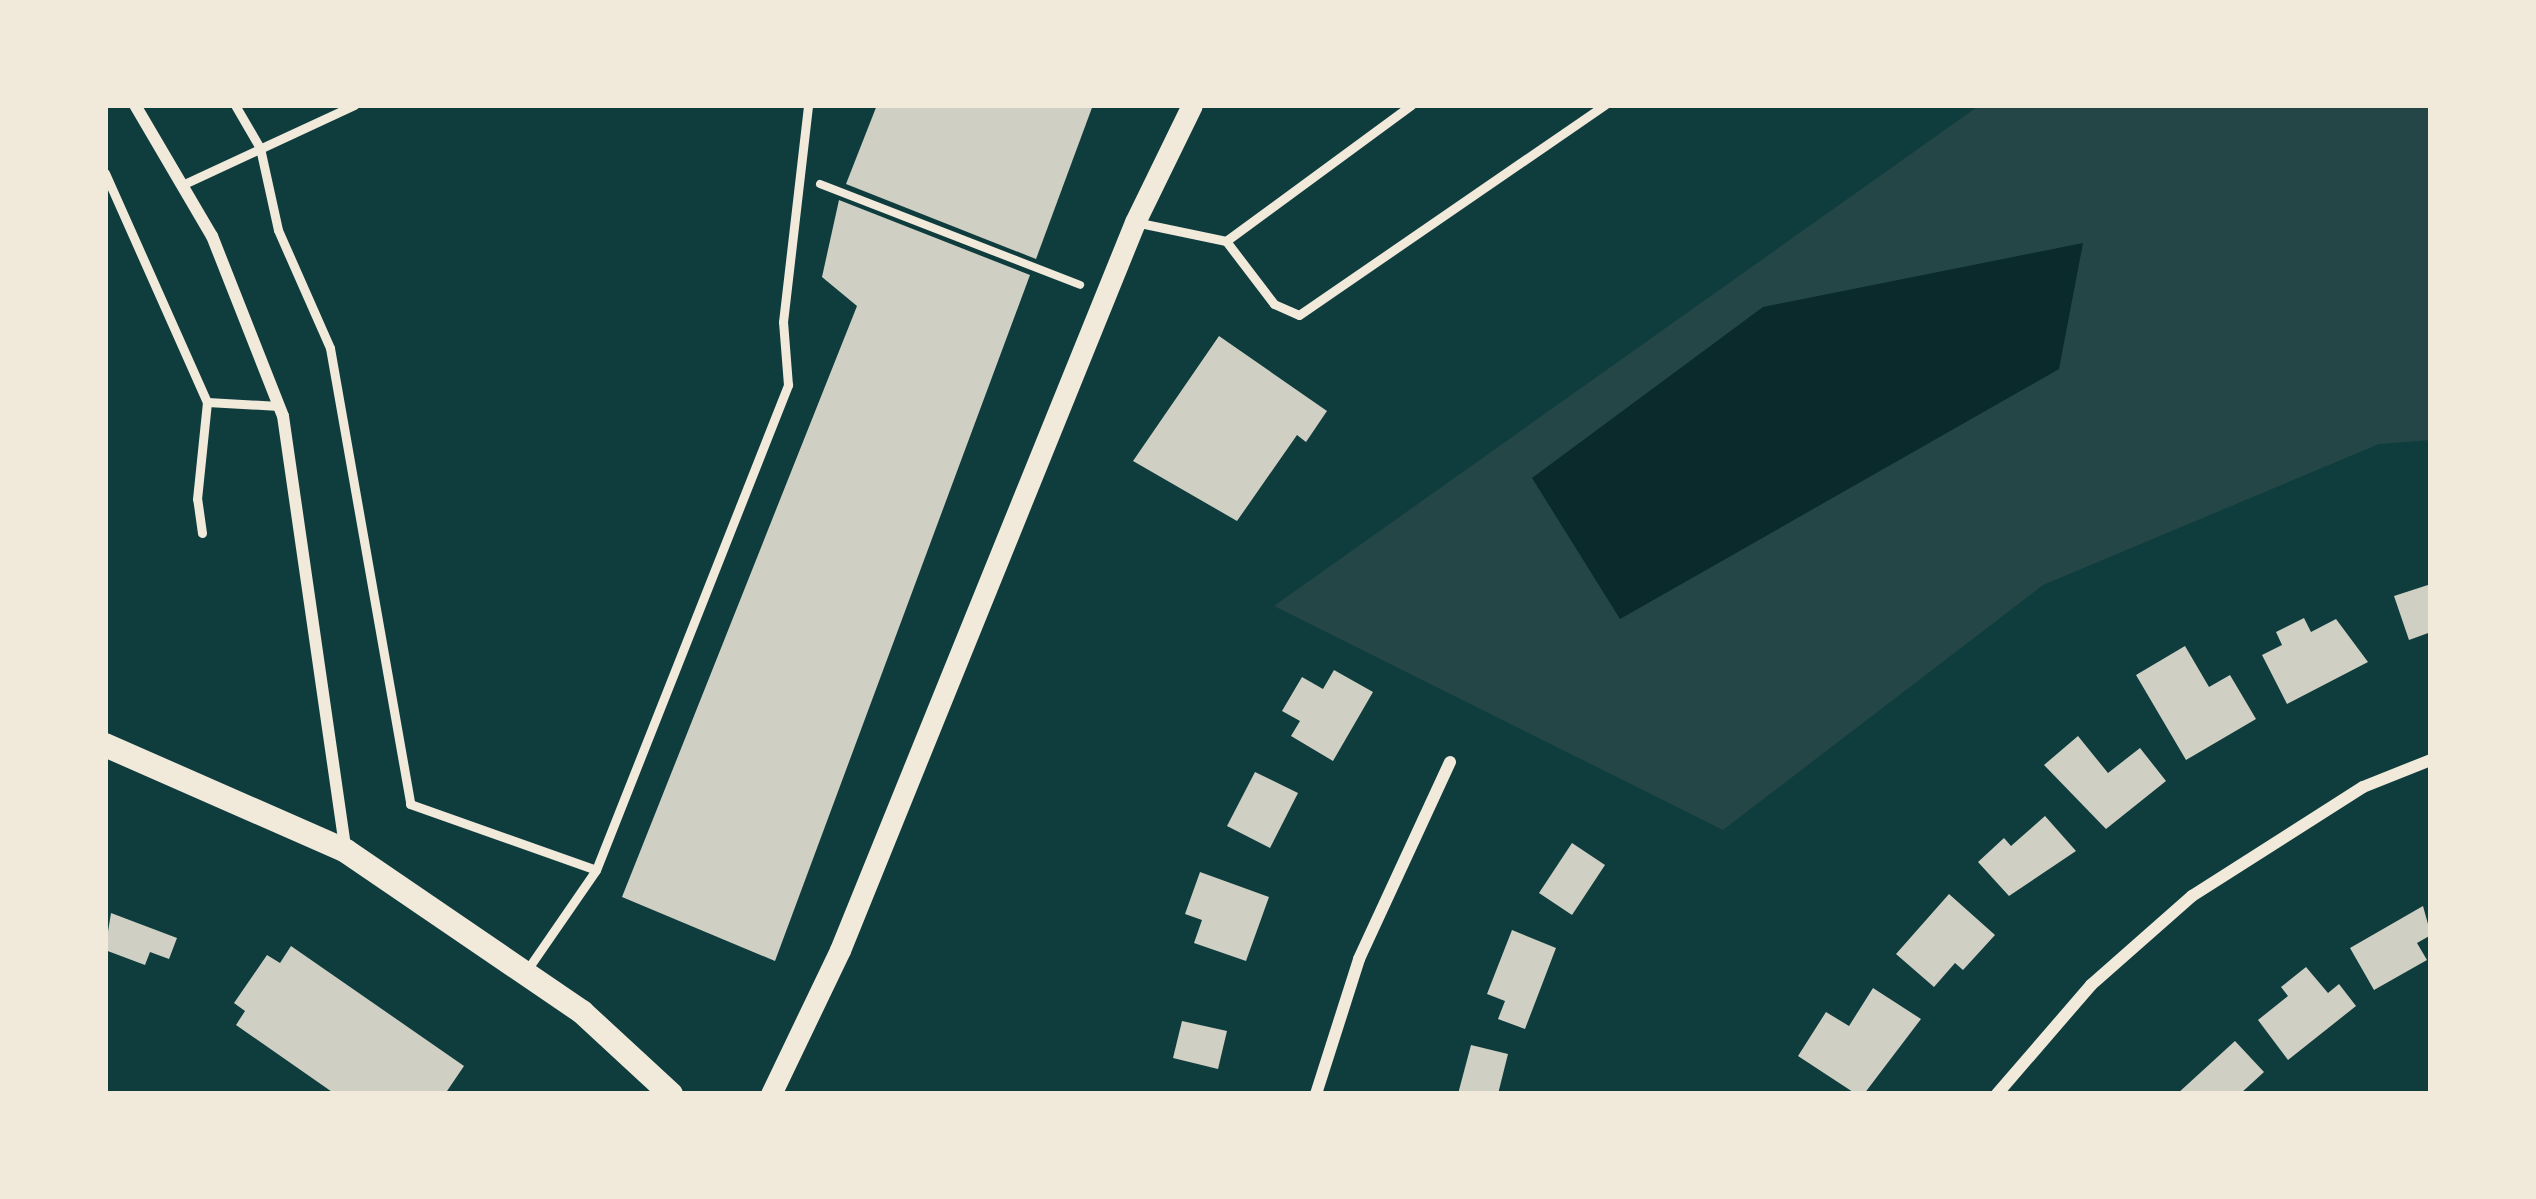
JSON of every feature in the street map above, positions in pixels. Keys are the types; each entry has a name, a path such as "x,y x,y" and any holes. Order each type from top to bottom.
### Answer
{"main road":[{"path":"105,745 346,851 582,1012 671,1094"}],"street":[{"path":"135,105 212,236 279,406 346,851"},
{"path":"771,1094 840,950 1135,222 1192,105"},
{"path":"1997,1094 2091,985 2192,896 2363,787 2431,760"},
{"path":"1316,1094 1359,959 1450,762"}],"lane":[{"path":"236,105 260,148 278,230 329,348 410,804 596,870"},
{"path":"182,185 353,105"},
{"path":"525,973 596,870 788,385 783,322 808,105"},
{"path":"1226,242 1411,105"},
{"path":"1135,222 1226,242 1274,304 1299,315 1605,105"},
{"path":"105,173 207,402 197,499 202,533"},
{"path":"207,402 279,406"}],"path":[{"path":"801,177 1105,295"}],"shaded area":[{"path":"1980,105 2431,105 2431,440 2379,444 2043,585 1723,830 1274,606"},
{"path":"2083,243 2059,369 1620,619 1532,478 1763,307"}],"building":[{"path":"877,105 1093,105 1036,259 846,184"},
{"path":"839,200 1030,275 775,961 622,897 857,306 822,277"},
{"path":"1219,336 1327,411 1306,442 1297,435 1237,521 1133,461"},
{"path":"2431,584 2431,632 2409,640 2394,596"},
{"path":"2304,618 2311,632 2336,619 2368,662 2287,704 2262,655 2282,645 2276,632"},
{"path":"2185,646 2209,687 2230,675 2256,719 2186,760 2136,675"},
{"path":"1334,670 1373,692 1333,761 1291,736 1300,721 1282,711 1302,677 1323,689"},
{"path":"2078,736 2108,773 2140,748 2166,781 2106,829 2044,765"},
{"path":"1255,772 1298,793 1270,848 1227,826"},
{"path":"2045,816 2076,851 2009,896 1978,862 2004,838 2011,846"},
{"path":"1572,843 1605,865 1572,915 1539,893"},
{"path":"1200,872 1269,897 1246,961 1194,943 1202,920 1185,914"},
{"path":"1949,894 1995,935 1963,970 1955,963 1934,987 1896,954"},
{"path":"2423,906 2431,935 2417,943 2427,960 2374,990 2350,948"},
{"path":"111,913 177,938 169,959 150,952 145,965 105,950"},
{"path":"1512,930 1556,948 1525,1029 1498,1019 1505,1001 1487,994"},
{"path":"291,946 464,1066 445,1094 335,1094 236,1025 245,1011 234,1003 267,955 280,963"},
{"path":"2306,967 2328,993 2339,984 2356,1006 2288,1060 2258,1020 2288,996 2281,987"},
{"path":"1873,988 1921,1019 1864,1094 1856,1094 1798,1056 1826,1012 1849,1026"},
{"path":"1182,1021 1227,1031 1218,1069 1173,1058"},
{"path":"2235,1041 2264,1072 2240,1094 2177,1094"},
{"path":"1471,1045 1508,1054 1498,1094 1458,1094"}]}
